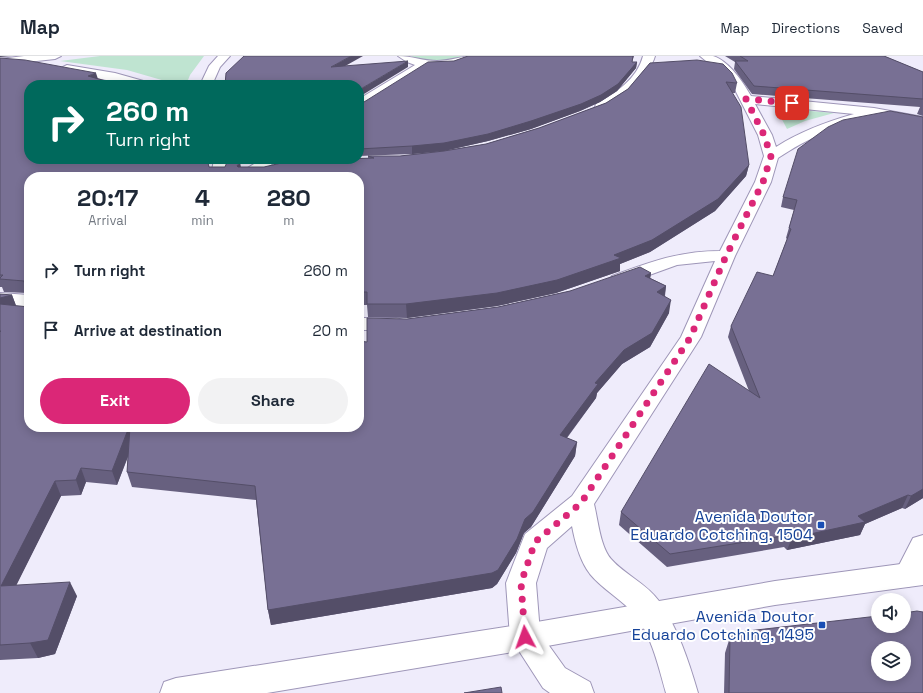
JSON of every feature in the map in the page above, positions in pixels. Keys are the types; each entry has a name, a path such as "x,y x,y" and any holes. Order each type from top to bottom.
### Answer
{"street":[{"path":"0,62 55,56"},
{"path":"208,80 215,66 224,56"},
{"path":"404,56 415,61 426,63 448,63 459,61 468,56"},
{"path":"578,693 554,678 525,637 521,583 535,542 581,503 690,338 726,256 763,182 771,156 764,135 736,80 726,70 704,61"},
{"path":"0,62 84,71 126,80"},
{"path":"364,102 426,63"},
{"path":"590,112 617,99 651,64"},
{"path":"746,99 874,112 923,120"},
{"path":"771,156 801,137 832,124 874,112 917,107"},
{"path":"364,162 371,162"},
{"path":"256,172 277,164"},
{"path":"259,172 277,164"},
{"path":"602,286 674,260 703,256 726,256"},
{"path":"0,299 24,301"},
{"path":"364,324 414,324"},
{"path":"581,503 586,534 600,566 629,590 652,615 677,674 682,693"},
{"path":"176,693 525,637 775,593 915,574 923,546"}],"green space":[{"path":"100,56 204,56 188,80 162,80 127,70 60,61"},
{"path":"411,56 462,56 457,59 444,62 429,62 416,59"},
{"path":"776,108 834,113 805,121 787,129"}],"building":[{"path":"244,56 351,56 331,67 408,61 364,87 364,80 225,80 226,73"},
{"path":"468,56 633,56 632,62 637,62 618,84 601,95 581,104 531,121 488,134 444,143 364,149 364,102 428,62 454,61"},
{"path":"740,56 884,56 923,72 923,99 754,86 735,61 748,61"},
{"path":"0,58 25,60 96,73 88,76 102,80 24,80 24,164 208,164 209,167 225,167 226,164 238,164 238,167 264,167 277,164 364,164 364,158 374,158 368,156 400,156 444,151 486,144 539,128 606,103 628,89 650,63 697,60 723,64 732,73 737,83 726,82 741,107 749,165 718,199 652,240 614,255 621,258 557,280 497,293 406,304 367,304 367,292 364,292 364,172 24,172 24,281 0,279 3,275 0,275"},
{"path":"890,111 923,117 923,489 911,496 908,495 858,516 865,522 792,538 789,535 670,554 621,512 709,364 760,398 731,326 757,272 773,276 791,229 789,228 797,200 783,197 798,149 828,127 843,120"},
{"path":"640,267 651,273 645,276 666,286 657,292 671,300 652,333 624,350 595,383 598,384 560,435 577,442 533,512 525,519 517,539 498,570 492,573 268,610 255,486 127,472 130,432 364,432 364,342 367,342 367,318 407,319 498,307 570,291"},
{"path":"0,294 12,295 0,298"},
{"path":"0,304 24,306 24,432 127,432 112,471 81,468 76,480 55,481 1,586 70,582 48,640 0,645 1,331"},
{"path":"911,612 923,612 923,693 729,693 730,637 739,632 871,617 871,633 911,633"},
{"path":"501,687 502,693 464,693"}],"place":[{"name":"Avenida Doutor Eduardo Cotching, 1504","path":"821,525"},
{"name":"Avenida Doutor Eduardo Cotching, 1495","path":"822,625"}],"route":[{"path":"525,637 521,583 535,542 581,503 690,338 726,256 763,182 771,156 764,135 746,99 792,103"}]}
